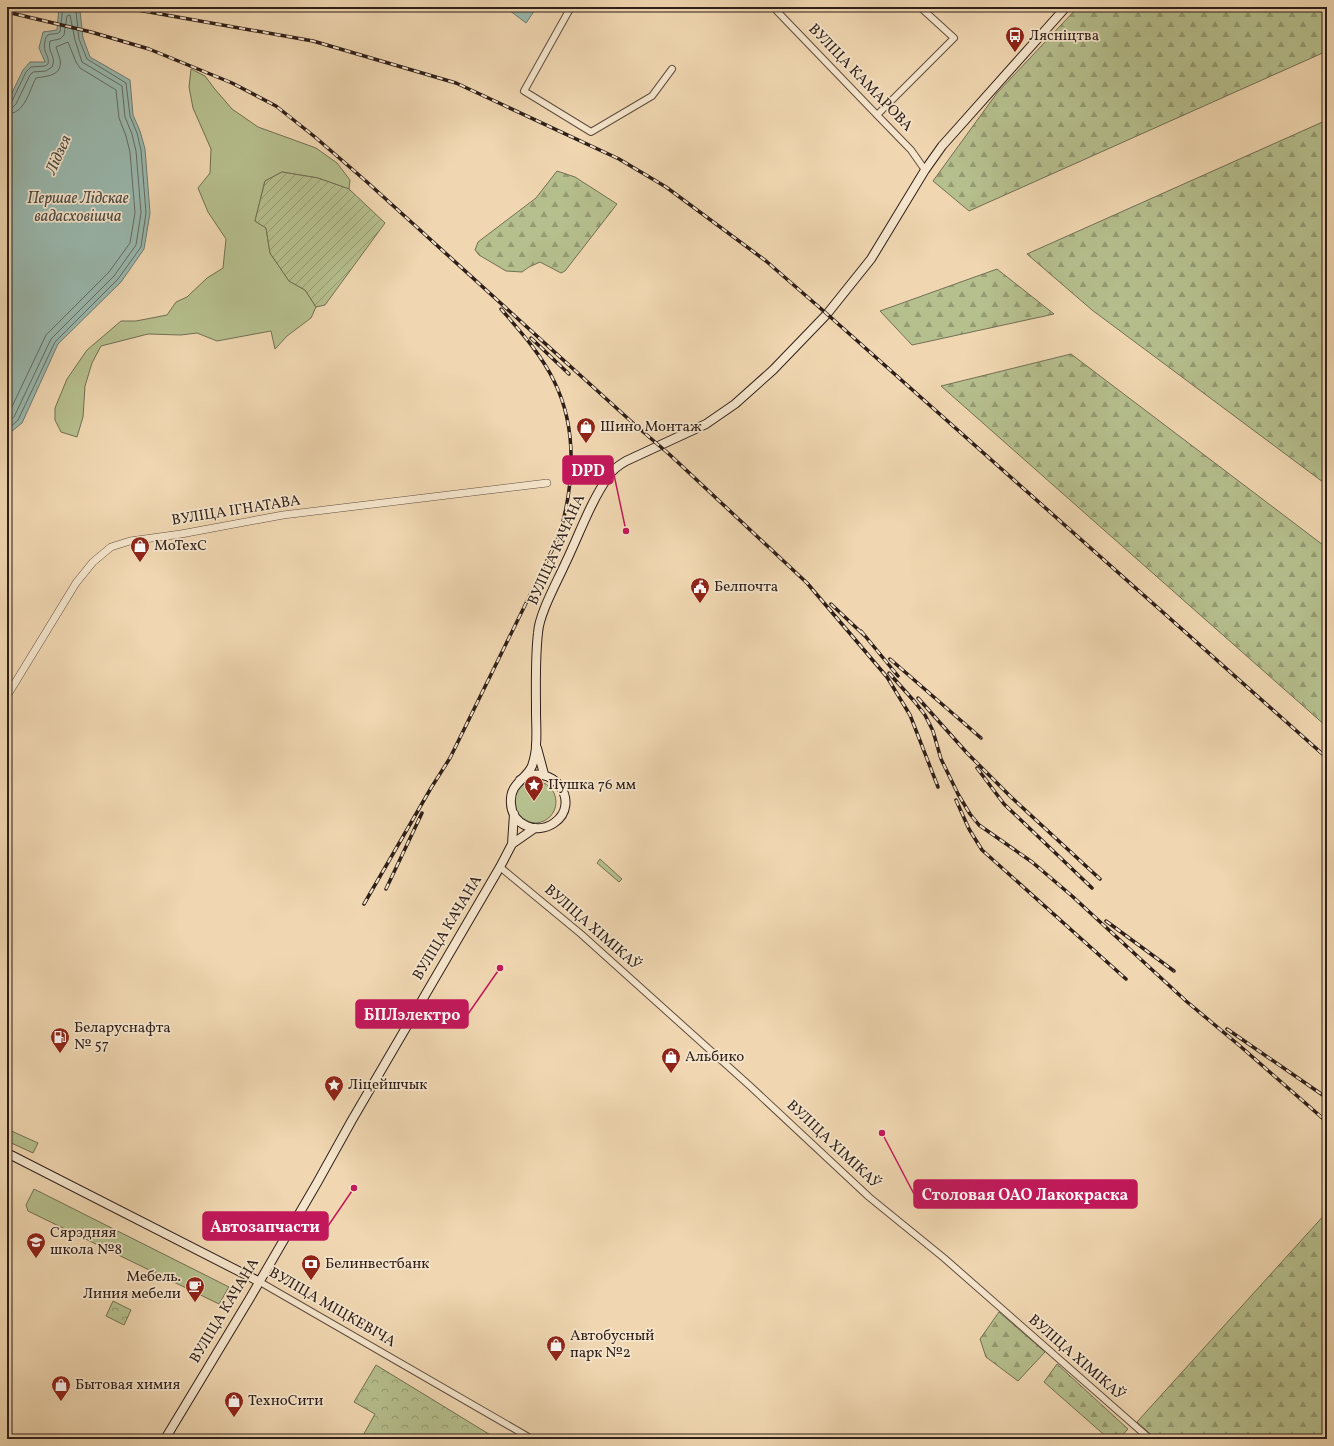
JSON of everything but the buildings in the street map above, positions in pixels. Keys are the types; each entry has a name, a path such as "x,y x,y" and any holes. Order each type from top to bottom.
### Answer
{"main road":[{"name":"ВУЛІЦА КАЧАНА","path":"164,1439 260,1282 512,844 514,814 511,806 511,796 514,788 532,767 536,745 538,632 548,600 595,499 608,476 616,467 626,461 706,424 735,404 773,370 827,314 871,259 925,170 942,146 1066,7"},
{"name":"ВУЛІЦА КАЧАНА","path":"512,844 534,828 549,826 555,822 560,817 565,805 564,793 561,787 556,781 544,774 536,745"},
{"path":"520,780 531,774 544,774"},
{"path":"514,814 522,824 534,828"},
{"name":"ВУЛІЦА МІЦКЕВІЧА","path":"7,1153 260,1282"}],"street":[{"path":"571,7 524,91 591,132 652,96 672,69"},
{"name":"ВУЛІЦА КАМАРОВА","path":"773,7 911,150 925,170"},
{"path":"877,115 954,38 920,7"},
{"name":"ВУЛІЦА ІГНАТАВА","path":"7,696 76,583 93,562 111,548 130,541 181,534 283,515 547,483"},
{"name":"ВУЛІЦА ХІМІКАЎ","path":"500,867 581,934 750,1086 869,1196 944,1258 1150,1439"},
{"name":"ВУЛІЦА МІЦКЕВІЧА","path":"260,1282 532,1439"}],"green space":[{"path":"1078,7 1327,7 1327,51 969,211 933,181 997,93"},
{"path":"191,69 205,76 232,109 258,127 316,148 337,163 350,180 349,189 318,178 282,172 265,181 255,221 266,228 270,253 289,281 305,290 316,307 311,318 287,336 275,349 271,331 217,341 197,333 181,335 148,334 101,346 92,363 85,386 83,417 77,437 61,432 55,420 55,408 67,379 87,350 121,321 136,321 167,315 176,302 187,297 207,278 223,268 226,239 208,212 198,188 210,173 211,149 193,108 189,87"},
{"path":"1327,120 1327,485 1092,310 1027,254"},
{"path":"557,171 575,177 617,204 565,271 561,273 540,262 522,272 506,271 479,255 475,250 478,242 536,198"},
{"path":"282,172 318,178 349,189 385,223 325,305 316,307 305,290 289,281 270,253 266,228 255,221 265,181"},
{"path":"997,269 1054,314 912,345 880,311"},
{"path":"1071,354 1327,548 1327,727 941,386"},
{"path":"535,781 550,787 556,802 550,817 535,823 520,817 514,802 520,787"},
{"path":"600,859 622,879 619,882 597,863"},
{"path":"7,1129 38,1143 33,1153 7,1141"},
{"path":"34,1189 229,1287 219,1304 28,1211 26,1205"},
{"path":"1327,1212 1327,1439 1156,1439 1137,1422"},
{"path":"113,1301 131,1310 124,1325 106,1316"},
{"path":"999,1312 1045,1352 1018,1381 986,1357 980,1339"},
{"path":"1057,1364 1128,1429 1119,1439 1109,1439 1044,1382"},
{"path":"376,1365 497,1439 361,1439 375,1414 354,1402"}],"water":[{"name":"Першае Лідскае вадасховішча","path":"59,7 81,7 80,11 83,38 90,57 130,80 133,115 140,131 145,149 150,213 144,249 121,282 58,344 22,423 7,435 7,103 23,70 30,62 45,62 39,48 43,32 57,30"},
{"path":"505,7 537,7 526,23"}],"railway":[{"path":"121,7 313,41 456,83 619,159 666,187 766,261 1327,758"},
{"path":"7,12 91,32 149,49 232,83 276,106 315,137 669,454 807,583 887,677 910,715 938,787"},
{"path":"364,904 450,758 559,536 564,517 568,497 571,458 567,418 562,399 543,361 501,309"},
{"path":"531,338 569,374"},
{"path":"831,604 865,636"},
{"path":"861,631 898,676"},
{"path":"890,659 981,738"},
{"path":"889,673 925,715 933,731 941,759 958,794 970,814 979,825 1032,862 1072,896 1186,1001 1327,1122"},
{"path":"918,698 967,753 1011,797 1100,879"},
{"path":"977,768 1004,804 1092,888"},
{"path":"956,800 969,829 982,850 1126,979"},
{"path":"386,889 422,813"},
{"path":"1106,921 1174,971"},
{"path":"1227,1029 1327,1098"}],"place":[{"name":"Лясніцтва","path":"1015,53"},
{"name":"Шино Монтаж","path":"586,444"},
{"name":"DPD","path":"626,531"},
{"name":"MoTexC","path":"140,563"},
{"name":"Белпочта","path":"700,604"},
{"name":"Пушка 76 мм","path":"534,802"},
{"name":"БПЛэлектро","path":"500,968"},
{"name":"Беларуснафта № 57","path":"60,1054"},
{"name":"Альбико","path":"671,1074"},
{"name":"Ліцейшчык","path":"334,1102"},
{"name":"Столовая ОАО Лакокраска","path":"882,1133"},
{"name":"Автозапчасти","path":"354,1188"},
{"name":"Сярэдняя школа №8","path":"36,1259"},
{"name":"Белинвестбанк","path":"311,1281"},
{"name":"Мебель. Линия мебели","path":"195,1303"},
{"name":"Автобусный парк №2","path":"556,1362"},
{"name":"Бытовая химия","path":"61,1402"},
{"name":"ТехноСити","path":"234,1418"}],"water label":[{"name":"Лідзея","path":"59,155"}]}
